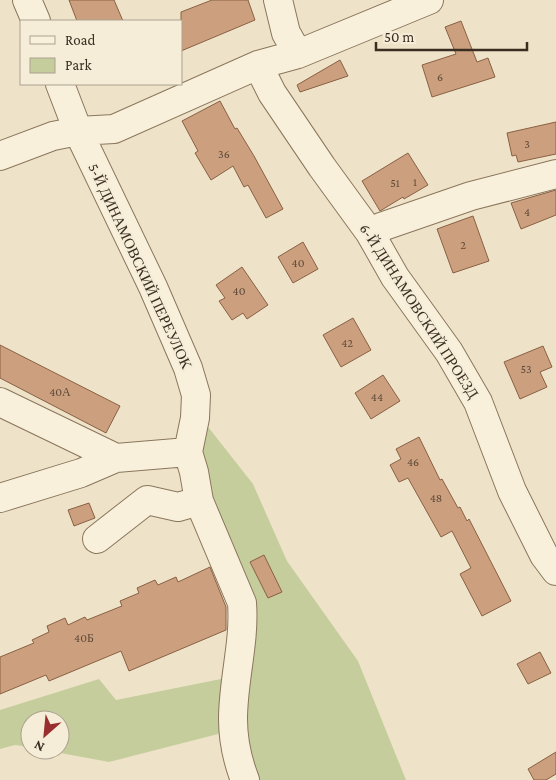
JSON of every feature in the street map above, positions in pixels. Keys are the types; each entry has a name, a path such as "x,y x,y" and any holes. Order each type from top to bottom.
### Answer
{"street":[{"path":"28,0 36,20"},
{"path":"278,0 286,33 298,54"},
{"path":"0,156 53,136 78,131 114,129 258,65 298,54 429,0"},
{"name":"6-Й ДИНАМОВСКИЙ ПРОЕЗД","path":"258,65 272,93 370,233 395,277 449,352 478,402 512,490 544,555 556,570"},
{"path":"60,85 78,131"},
{"name":"5-Й ДИНАМОВСКИЙ ПЕРЕУЛОК","path":"78,131 153,287 188,368 196,395 188,452 194,472 199,502 242,603 244,621 233,720 240,765 245,780"},
{"path":"370,233 381,227 470,196 556,174"},
{"path":"0,402 116,458"},
{"path":"0,498 80,473 116,458 188,452"},
{"path":"97,539 147,500 178,507 199,502"}],"green space":[{"path":"205,423 253,484 287,561 358,661 406,780 254,780 246,760 247,700 219,532 195,446"},
{"path":"231,677 226,732 109,762 70,755 70,710 20,710 20,746 0,749 0,710 99,679 116,700"}],"building":[{"path":"69,0 114,0 123,20 77,20"},
{"path":"212,0 248,0 255,20 182,51 181,12"},
{"path":"461,21 477,62 488,58 495,77 432,97 422,65 456,54 445,27"},
{"path":"340,60 348,76 300,92 297,85"},
{"path":"220,101 235,129 237,128 254,156 283,209 266,218 248,185 244,187 233,166 211,180 195,153 198,151 182,121"},
{"path":"556,122 556,154 518,162 516,155 512,156 507,133"},
{"path":"408,153 428,185 380,211 362,181"},
{"path":"556,190 556,215 521,229 511,203"},
{"path":"473,216 489,261 453,273 437,229"},
{"path":"303,242 318,269 293,283 278,257"},
{"path":"242,267 268,305 247,319 243,313 232,320 219,301 225,298 216,285"},
{"path":"353,318 371,350 341,367 323,335"},
{"path":"0,345 120,406 106,433 0,378"},
{"path":"543,346 552,367 540,372 547,387 520,399 504,362"},
{"path":"383,375 400,401 371,419 355,393"},
{"path":"419,437 440,480 442,479 467,521 469,519 511,601 482,616 460,574 471,568 452,531 441,537 408,478 399,482 390,465 401,459 396,449"},
{"path":"89,503 95,518 74,526 68,510"},
{"path":"264,555 282,592 268,598 250,562"},
{"path":"210,567 226,607 226,630 129,671 121,651 49,681 46,675 0,694 0,657 34,643 32,640 49,632 47,626 65,618 68,625 85,617 87,620 122,606 120,601 139,593 137,588 155,580 158,585 176,577 178,582"},
{"path":"540,652 551,673 528,684 517,664"},
{"path":"556,752 556,774 546,780 534,780 528,769"}]}
